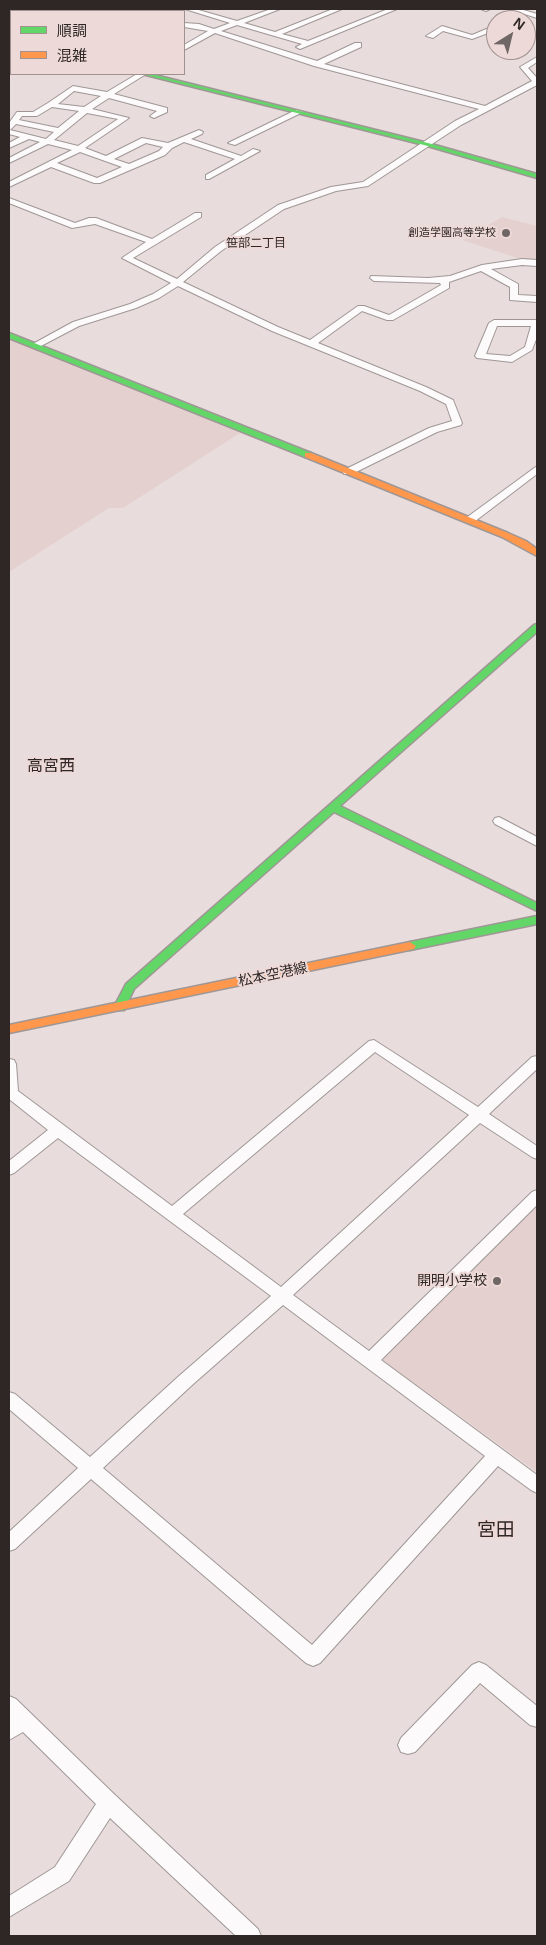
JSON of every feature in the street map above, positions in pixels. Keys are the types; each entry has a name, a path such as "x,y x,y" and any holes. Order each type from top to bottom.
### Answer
{"street":[{"path":"188,9 307,43"},
{"path":"206,13 217,9"},
{"path":"185,47 214,31 277,9"},
{"path":"275,34 339,9"},
{"path":"283,54 394,9"},
{"path":"512,9 522,15 537,16"},
{"path":"185,25 199,26 317,64 488,109"},
{"path":"430,36 442,28 472,37 486,31"},
{"path":"240,40 263,31"},
{"path":"317,64 358,45"},
{"path":"36,346 76,324 133,306 178,282 218,250 281,207 334,188 364,184 458,124 537,82 524,67 537,59"},
{"path":"9,162 48,141 85,110 142,75"},
{"path":"148,75 426,144 537,176"},
{"path":"11,124 20,114 34,114 51,105 73,88 164,110 154,116"},
{"path":"9,185 79,149 125,118 51,105"},
{"path":"232,143 299,112"},
{"path":"11,124 59,131"},
{"path":"9,132 79,149 129,167"},
{"path":"51,164 97,180 162,152 168,146 198,132"},
{"path":"9,146 27,137"},
{"path":"184,139 241,159"},
{"path":"108,159 145,140 168,146"},
{"path":"209,177 256,151"},
{"path":"9,200 38,214 75,226 89,221 96,221 154,242"},
{"path":"198,215 126,258 275,329 423,389 450,402 457,423 434,430 348,472"},
{"path":"374,278 444,280 482,268 522,262 537,263"},
{"path":"482,268 515,286 513,298 537,299"},
{"path":"312,344 361,308 390,318 446,286 444,280"},
{"path":"526,350 537,323 494,323 480,356 512,360 526,350 537,350"},
{"path":"9,335 470,520 523,543 537,553"},
{"path":"470,520 537,469"},
{"path":"120,1006 130,986 537,627"},
{"path":"333,807 537,907"},
{"path":"499,821 537,842"},
{"name":"松本空港線","path":"9,1029 537,920"},
{"path":"173,1214 374,1045 537,1152"},
{"path":"9,1543 281,1297 478,1113 537,1061"},
{"path":"9,1064 11,1093 281,1297 537,1486"},
{"path":"9,1168 58,1130"},
{"path":"369,1362 537,1196"},
{"path":"9,1399 313,1658 497,1455"},
{"path":"408,1745 479,1671 537,1718"},
{"path":"9,1705 16,1725 108,1802 246,1934"},
{"path":"9,1907 62,1874 96,1824 108,1802"}],"shaded area":[{"name":"創造学園高等学校","path":"502,217 537,226 537,262 527,261 462,240"},
{"path":"9,339 240,433 123,508 109,508 9,572"},
{"name":"開明小学校","path":"537,1202 537,1472 404,1376 400,1378 376,1361"}],"traffic: fast":[{"path":"149,75 426,144 537,176"},
{"path":"9,335 308,455"},
{"path":"120,1007 130,987 537,627"},
{"path":"333,807 537,907"},
{"path":"410,946 537,920"}],"traffic: slow":[{"path":"308,455 505,535 523,543 537,553"},
{"path":"9,1029 410,946"}],"place":[{"name":"創造学園高等学校","path":"506,233"},
{"name":"開明小学校","path":"497,1281"}],"district":[{"name":"笹部二丁目","path":"256,244"},
{"name":"高宮西","path":"51,767"},
{"name":"宮田","path":"496,1531"}]}
